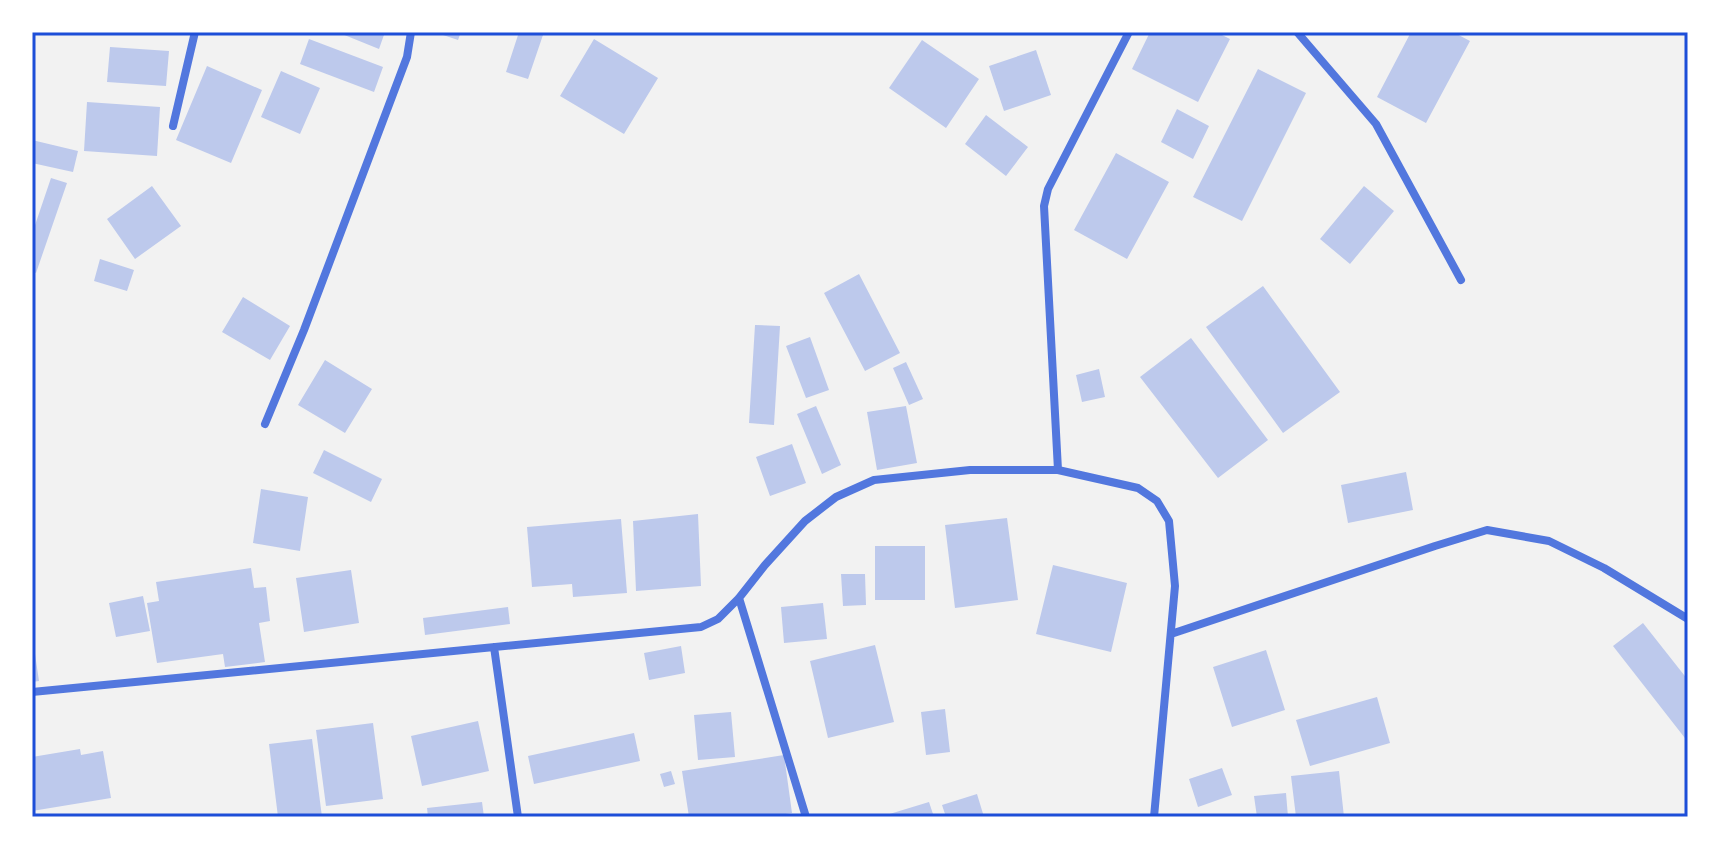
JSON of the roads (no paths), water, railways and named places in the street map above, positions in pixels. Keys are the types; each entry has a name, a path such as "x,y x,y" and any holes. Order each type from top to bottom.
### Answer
{"street":[{"path":"173,126 195,32"},
{"path":"265,424 304,330 407,57 411,32"},
{"path":"1058,470 1044,206 1048,189 1129,32"},
{"path":"1297,32 1376,124 1461,280"},
{"path":"32,692 701,627 718,619 739,598 805,521 836,497 874,480 970,470 1058,470 1138,488 1157,501 1169,521 1175,586 1154,817"},
{"path":"1171,634 1487,530 1549,541 1604,568 1688,619"},
{"path":"739,598 806,817"},
{"path":"494,647 518,817"}]}
